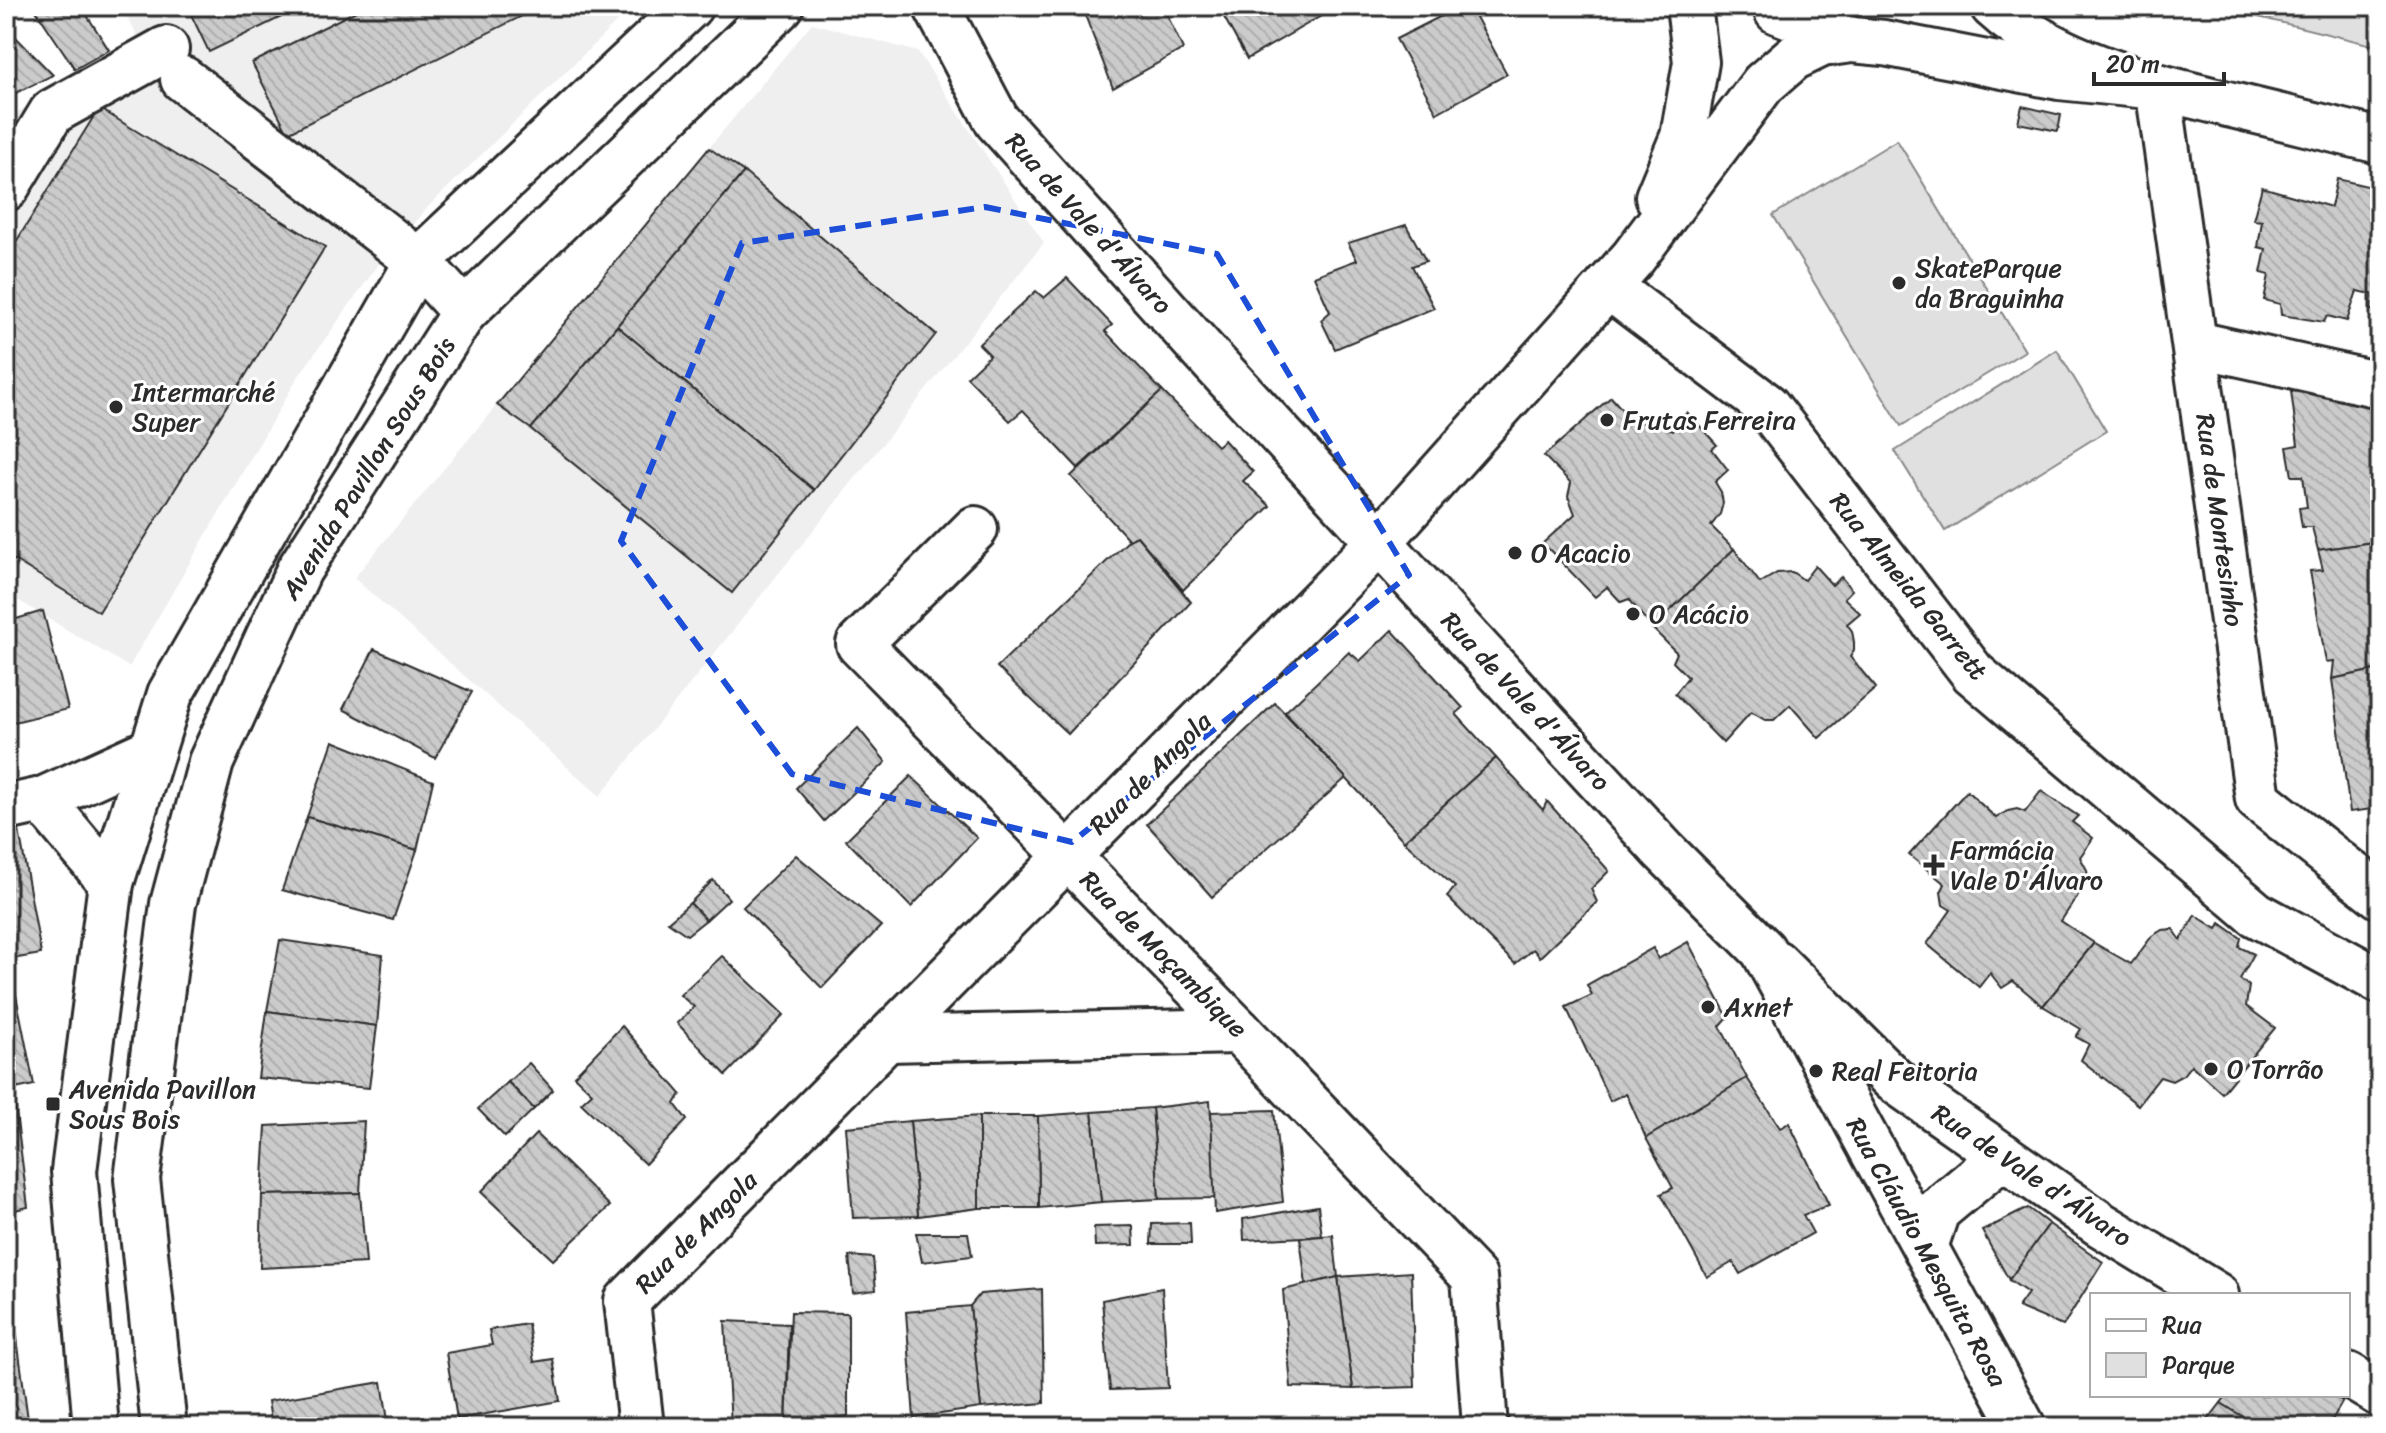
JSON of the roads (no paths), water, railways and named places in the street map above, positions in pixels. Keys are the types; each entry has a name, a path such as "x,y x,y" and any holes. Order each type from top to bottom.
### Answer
{"street":[{"name":"Avenida Pavillon Sous Bois","path":"96,1427 74,1171 111,883 170,694 418,261 690,6"},
{"name":"Avenida Pavillon Sous Bois","path":"164,1427 137,1179 177,890 211,762 299,570 464,312 781,6"},
{"path":"1621,272 1683,137 1696,62 1689,6"},
{"path":"1993,6 2008,20 2061,52 2158,87 2380,141"},
{"name":"Rua de Vale d'Álvaro","path":"942,8 997,121 1664,851 1894,1080 2100,1224 2213,1293"},
{"path":"1776,8 1852,40"},
{"path":"1621,272 1763,84 1793,58 1822,44 1852,40 1884,43 2059,77 2158,87"},
{"path":"6,188 52,112 175,64 418,261 464,312"},
{"name":"Rua de Montesinho","path":"2158,87 2258,799 2380,896"},
{"name":"Rua de Angola","path":"641,1427 627,1301 1379,542 1621,272"},
{"name":"Rua Almeida Garrett","path":"1621,272 1767,406 1973,673 2256,914 2380,981"},
{"path":"2196,344 2380,385"},
{"name":"Rua de Moçambique","path":"975,529 859,644 1239,1031 1474,1277 1485,1427"},
{"path":"111,883 24,804 152,750"},
{"name":"Rua Cláudio Mesquita Rosa","path":"1763,950 2023,1427"},
{"path":"888,1039 1239,1031"},
{"path":"1925,1247 1937,1211 2003,1156"},
{"path":"2350,1376 2380,1394"}],"place":[{"name":"SkateParque da Braguinha","path":"1899,283"},
{"name":"Intermarché Super","path":"116,407"},
{"name":"Frutas Ferreira","path":"1607,420"},
{"name":"O Acacio","path":"1515,553"},
{"name":"O Acácio","path":"1633,614"},
{"name":"Farmácia Vale D'Álvaro","path":"1934,865"},
{"name":"Axnet","path":"1708,1007"},
{"name":"O Torrão","path":"2211,1069"},
{"name":"Real Feitoria","path":"1816,1071"},
{"name":"Avenida Pavillon Sous Bois","path":"53,1104"}]}
